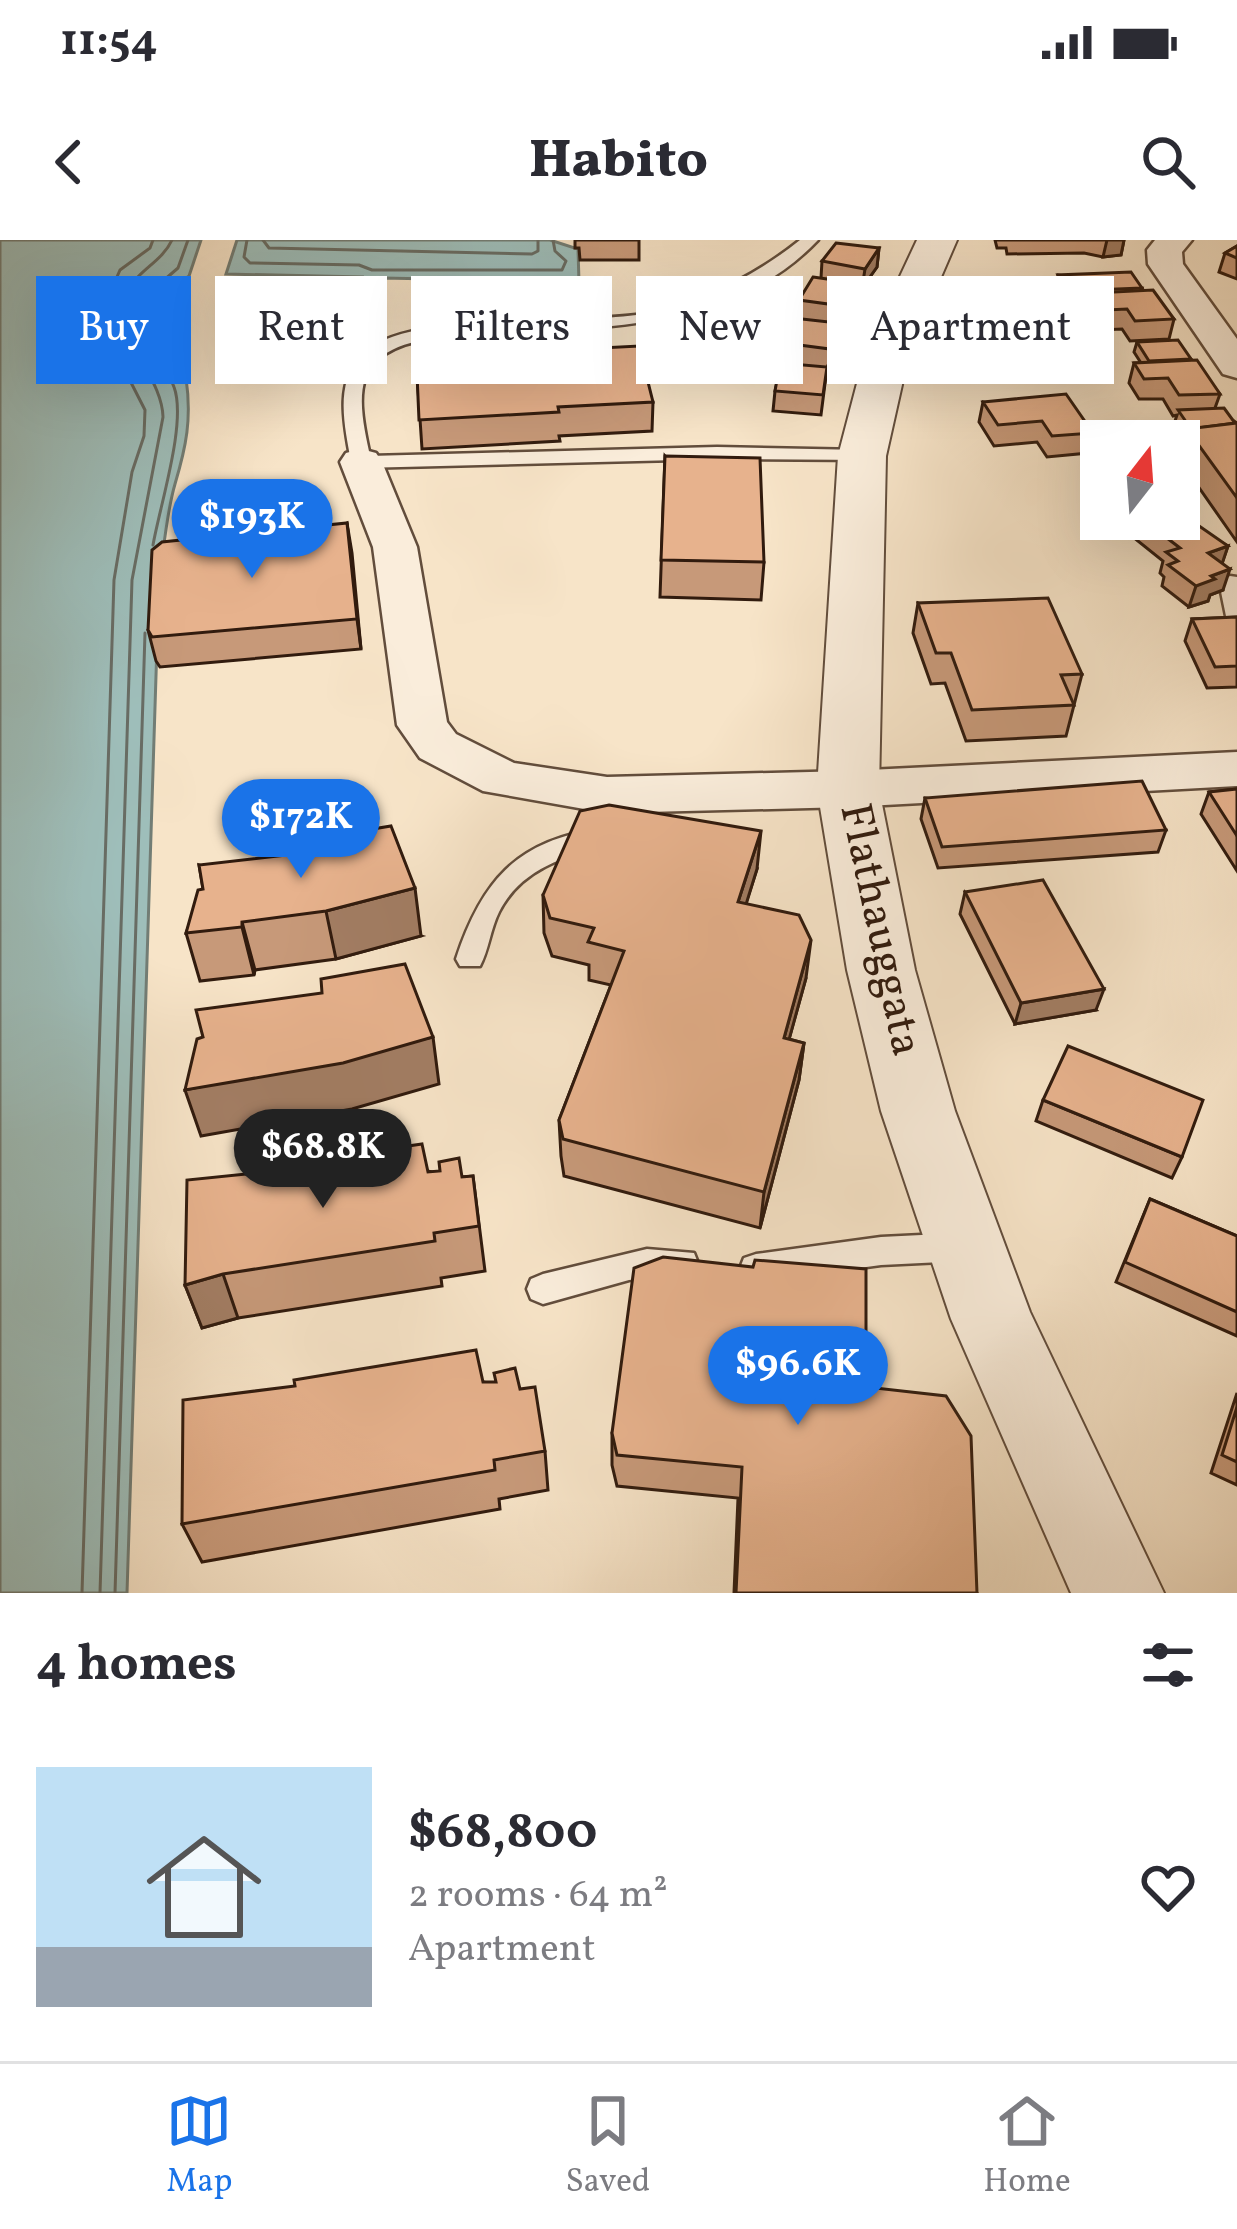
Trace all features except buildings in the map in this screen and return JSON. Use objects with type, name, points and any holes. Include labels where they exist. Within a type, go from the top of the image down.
[{"type":"street","name":"Flathauggata","points":[[937,240],[888,349],[862,456],[848,789],[859,864],[918,1111],[992,1318],[1118,1593]]},
{"type":"street","points":[[1175,240],[1164,250],[1166,264],[1237,367]]},
{"type":"street","points":[[361,462],[395,547],[422,725],[438,746],[502,779],[656,820],[848,789],[1237,769]]},
{"type":"lane","points":[[810,240],[740,290],[687,309],[633,322],[421,335],[372,352],[351,396],[361,462],[717,453],[862,456]]},
{"type":"lane","points":[[1230,582],[1237,616]]},
{"type":"lane","points":[[470,959],[486,910],[528,864],[586,839],[656,820]]},
{"type":"lane","points":[[543,1289],[661,1260],[739,1270],[881,1251],[967,1247]]},
{"type":"water","points":[[0,240],[201,240],[189,276],[36,276],[36,384],[186,384],[188,407],[159,581],[127,1593],[0,1593]]},
{"type":"water","points":[[237,240],[550,240],[578,249],[579,276],[226,274]]}]
